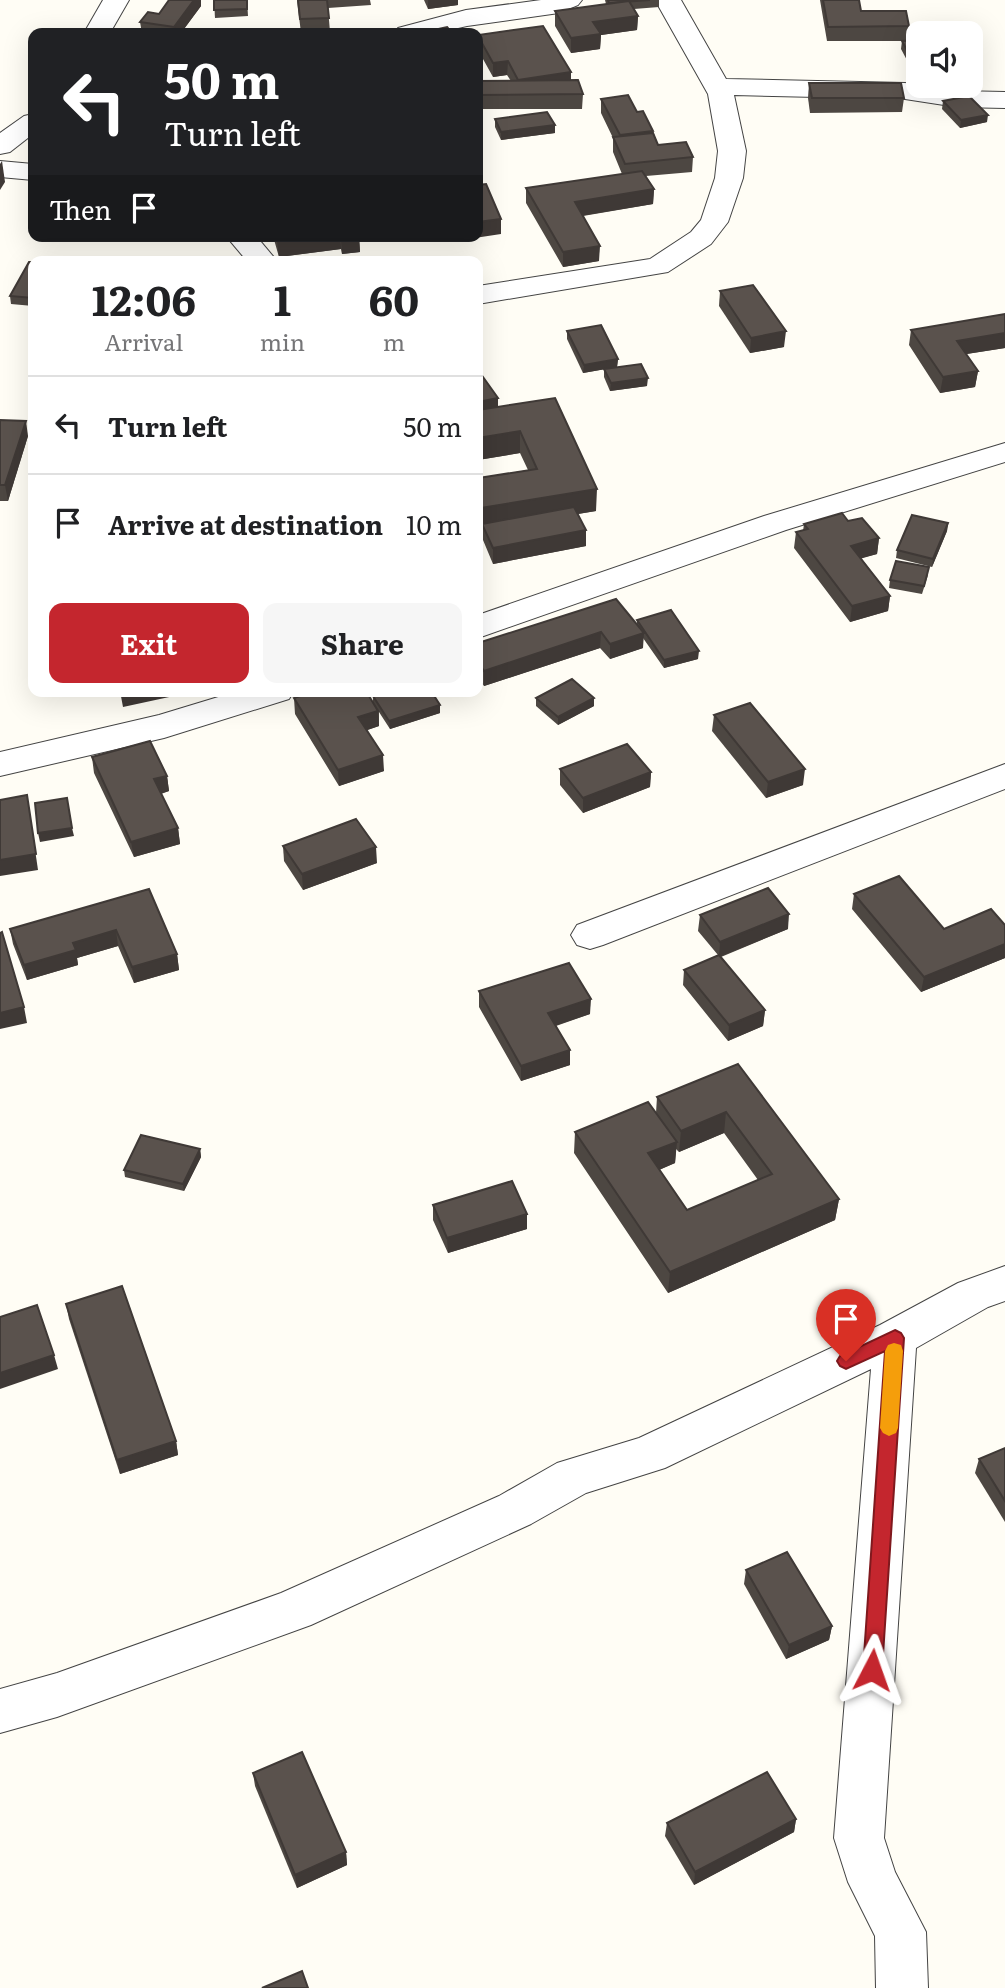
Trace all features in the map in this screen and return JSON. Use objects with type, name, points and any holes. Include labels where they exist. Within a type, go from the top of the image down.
[{"type":"street","points":[[100,28],[116,0]]},
{"type":"street","points":[[427,28],[466,18],[559,5],[569,0]]},
{"type":"street","points":[[483,294],[658,266],[701,238],[714,222],[729,178],[732,151],[717,87],[668,0]]},
{"type":"street","points":[[717,87],[905,91],[957,99],[1005,100]]},
{"type":"street","points":[[0,146],[28,126]]},
{"type":"street","points":[[0,169],[28,172]]},
{"type":"street","points":[[246,242],[258,256]]},
{"type":"street","points":[[483,625],[775,523],[1005,452]]},
{"type":"street","points":[[0,764],[164,726],[258,697]]},
{"type":"street","points":[[590,935],[1005,776]]},
{"type":"street","points":[[0,1712],[57,1695],[294,1610],[515,1510],[573,1477],[649,1454],[895,1338],[973,1295],[1005,1283]]},
{"type":"street","points":[[895,1338],[859,1838],[873,1882],[900,1932],[902,1988]]},
{"type":"building","points":[[169,0],[194,0],[174,27],[140,22],[148,12],[159,14]]},
{"type":"building","points":[[214,0],[247,0],[247,9],[214,10]]},
{"type":"building","points":[[298,0],[327,0],[329,18],[300,19]]},
{"type":"building","points":[[608,0],[650,0],[609,3]]},
{"type":"building","points":[[823,0],[859,0],[861,11],[906,11],[908,21],[906,26],[828,27]]},
{"type":"building","points":[[629,1],[638,16],[593,22],[601,34],[571,38],[555,11]]},
{"type":"building","points":[[543,26],[571,72],[518,80],[508,61],[493,63],[483,45],[483,34]]},
{"type":"building","points":[[578,80],[583,94],[483,95],[483,81]]},
{"type":"building","points":[[809,83],[901,83],[904,98],[812,98]]},
{"type":"building","points":[[628,95],[637,112],[643,111],[653,131],[620,135],[601,99]]},
{"type":"building","points":[[971,98],[988,115],[961,120],[943,101]]},
{"type":"building","points":[[547,112],[555,125],[501,132],[495,119]]},
{"type":"building","points":[[653,133],[658,145],[686,142],[693,157],[625,164],[613,137]]},
{"type":"building","points":[[642,171],[654,189],[575,202],[600,246],[563,252],[526,188]]},
{"type":"building","points":[[483,184],[486,184],[501,219],[483,221]]},
{"type":"building","points":[[28,264],[28,298],[10,296]]},
{"type":"building","points":[[753,285],[786,331],[751,338],[720,291]]},
{"type":"building","points":[[1005,314],[1005,333],[957,341],[978,371],[943,377],[911,330]]},
{"type":"building","points":[[601,325],[618,359],[584,365],[567,331]]},
{"type":"building","points":[[641,364],[648,378],[611,383],[604,369]]},
{"type":"building","points":[[483,377],[498,398],[483,401]]},
{"type":"building","points":[[555,398],[597,489],[483,508],[483,477],[537,469],[520,431],[483,437],[483,409]]},
{"type":"building","points":[[0,420],[26,421],[5,485],[0,485]]},
{"type":"building","points":[[574,507],[586,530],[493,548],[483,524]]},
{"type":"building","points":[[842,513],[848,521],[862,518],[879,538],[851,546],[890,596],[852,606],[796,532],[808,529],[804,524]]},
{"type":"building","points":[[912,515],[948,523],[933,559],[897,550]]},
{"type":"building","points":[[896,561],[929,567],[924,586],[890,580]]},
{"type":"building","points":[[616,599],[644,633],[610,644],[601,632],[484,671],[483,641]]},
{"type":"building","points":[[671,610],[699,651],[664,660],[637,620]]},
{"type":"building","points":[[572,679],[594,698],[558,717],[536,698]]},
{"type":"building","points":[[370,697],[378,711],[358,717],[383,755],[338,770],[294,698]]},
{"type":"building","points":[[374,697],[435,697],[440,705],[389,721]]},
{"type":"building","points":[[750,703],[805,769],[768,782],[714,715]]},
{"type":"building","points":[[150,741],[167,776],[154,779],[178,828],[131,842],[92,757]]},
{"type":"building","points":[[627,744],[651,772],[583,798],[560,769]]},
{"type":"building","points":[[27,795],[36,854],[0,860],[0,800]]},
{"type":"building","points":[[67,798],[72,828],[38,833],[35,803]]},
{"type":"building","points":[[356,819],[376,847],[302,874],[283,846]]},
{"type":"building","points":[[899,876],[944,929],[991,909],[1005,925],[1005,944],[924,977],[854,894]]},
{"type":"building","points":[[768,888],[789,914],[720,942],[700,915]]},
{"type":"building","points":[[149,889],[177,954],[132,967],[116,930],[73,943],[76,950],[24,965],[10,929]]},
{"type":"building","points":[[2,932],[24,1007],[0,1013],[0,933]]},
{"type":"building","points":[[719,955],[765,1010],[729,1025],[684,970]]},
{"type":"building","points":[[569,963],[591,999],[548,1013],[570,1050],[521,1066],[479,991]]},
{"type":"building","points":[[738,1064],[839,1199],[670,1272],[575,1132],[648,1102],[677,1142],[648,1153],[687,1210],[772,1174],[726,1112],[681,1131],[657,1097]]},
{"type":"building","points":[[141,1135],[200,1149],[183,1184],[124,1170]]},
{"type":"building","points":[[512,1181],[527,1214],[447,1238],[433,1205]]},
{"type":"building","points":[[122,1286],[176,1441],[117,1460],[66,1304]]},
{"type":"building","points":[[37,1305],[54,1355],[0,1373],[0,1317]]},
{"type":"building","points":[[1005,1448],[1005,1501],[979,1459]]},
{"type":"building","points":[[787,1552],[832,1626],[789,1645],[746,1570]]},
{"type":"building","points":[[302,1752],[346,1852],[295,1875],[253,1773]]},
{"type":"building","points":[[767,1772],[796,1819],[695,1872],[667,1823]]},
{"type":"building","points":[[302,1971],[308,1988],[262,1988]]},
{"type":"slow traffic","points":[[889,1428],[894,1351]]},
{"type":"route","points":[[846,1361],[895,1338],[872,1670]]}]
